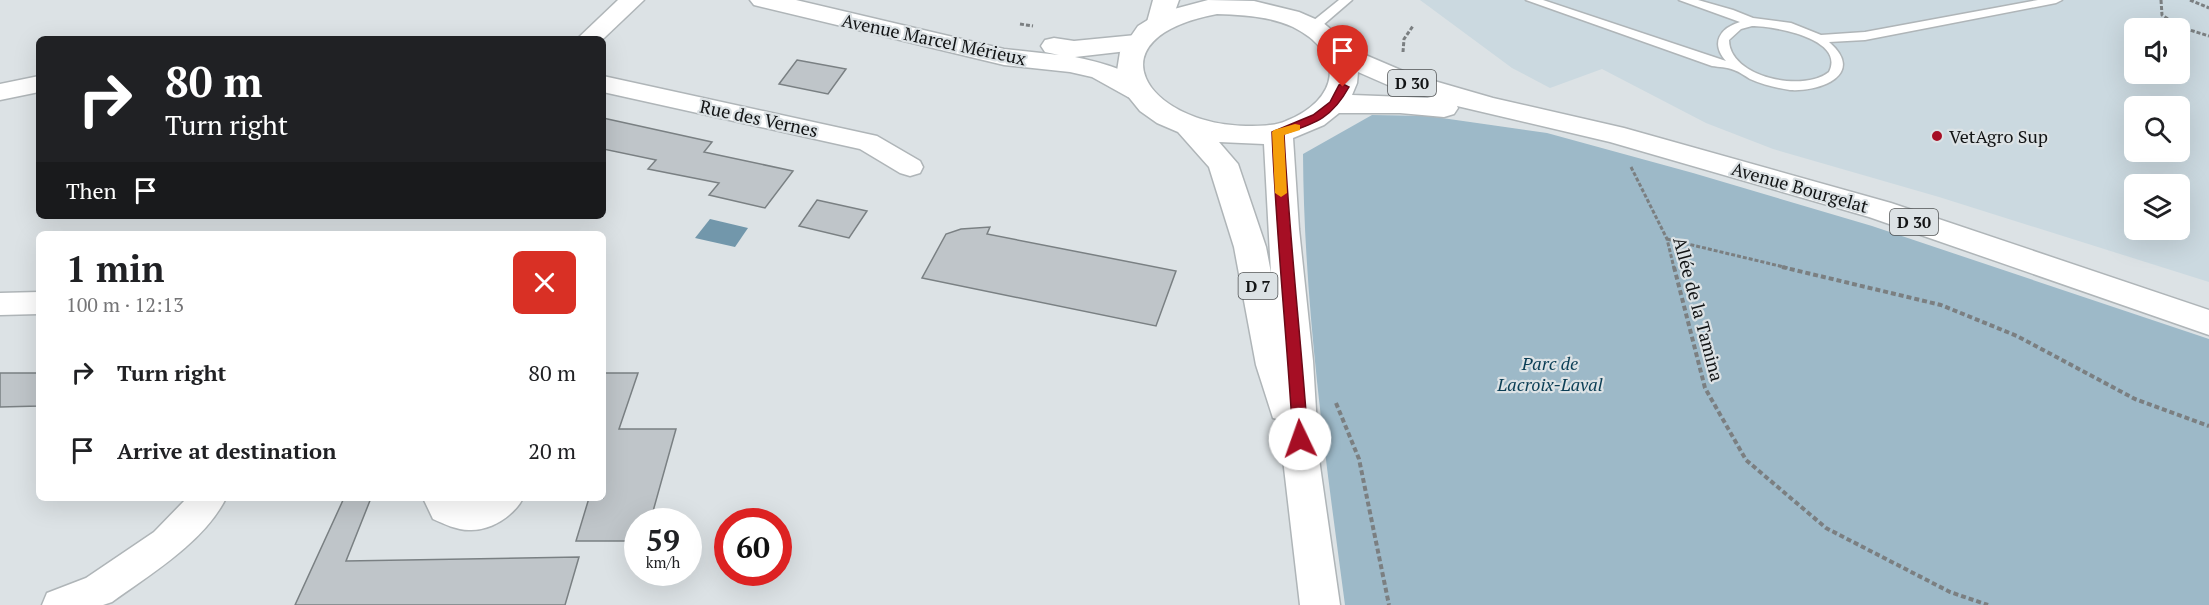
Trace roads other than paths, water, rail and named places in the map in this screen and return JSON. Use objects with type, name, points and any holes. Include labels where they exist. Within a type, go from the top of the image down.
[{"type":"main road","name":"Avenue Marcel Mérieux","points":[[763,0],[1004,57],[1070,64],[1101,71],[1137,91]]},
{"type":"main road","name":"Avenue Marcel Mérieux","points":[[829,0],[915,22],[1008,40],[1074,49],[1136,43]]},
{"type":"main road","points":[[1244,4],[1283,14],[1312,27],[1328,40],[1339,54],[1345,70],[1343,87],[1334,104],[1317,118],[1278,132],[1228,134],[1188,126],[1158,111],[1137,91],[1130,75],[1130,58],[1136,43],[1163,11],[1196,10],[1244,4]]},
{"type":"main road","name":"Avenue Bourgelat","points":[[1339,54],[1400,80],[1488,106],[1614,134],[1880,210],[2209,322]]},
{"type":"main road","name":"Avenue Bourgelat","points":[[1334,104],[1400,104],[1445,108],[1488,106]]},
{"type":"main road","name":"D 7","points":[[1188,126],[1223,164],[1250,247],[1273,365],[1301,459]]},
{"type":"main road","name":"D 7","points":[[1278,132],[1282,229],[1296,361],[1301,459],[1320,605]]},
{"type":"street","points":[[592,36],[632,0]]},
{"type":"street","points":[[0,92],[36,85]]},
{"type":"street","name":"Rue des Vernes","points":[[606,85],[868,142],[910,167]]},
{"type":"street","points":[[0,304],[36,303]]},
{"type":"street","points":[[60,605],[99,590],[167,543],[206,501]]},
{"type":"street","points":[[441,501],[445,509],[461,516],[485,515],[502,501]]},
{"type":"lane","points":[[1312,27],[1346,0]]},
{"type":"lane","points":[[1532,0],[1716,63],[1738,67]]},
{"type":"lane","points":[[1685,0],[1730,12],[1751,22]]},
{"type":"lane","points":[[1820,39],[1865,36],[2056,0]]},
{"type":"lane","points":[[1751,22],[1787,25],[1820,39],[1832,50],[1838,62],[1837,72],[1829,80],[1815,85],[1796,86],[1775,83],[1738,67],[1728,57],[1722,38],[1727,30],[1751,22]]},
{"type":"place","name":"VetAgro Sup","points":[[1937,136]]},
{"type":"park label","name":"Parc de Lacroix-Laval","points":[[1550,373]]}]
